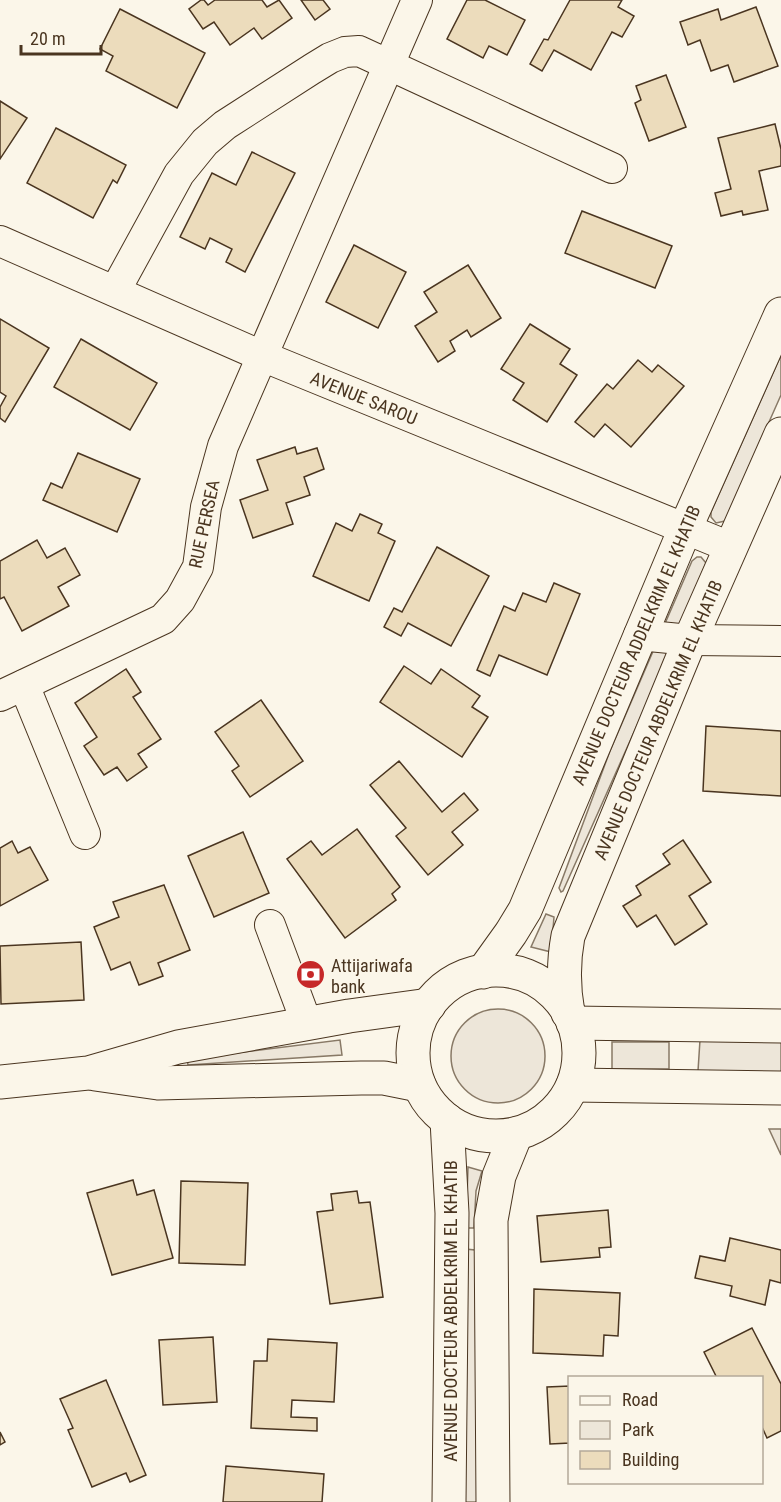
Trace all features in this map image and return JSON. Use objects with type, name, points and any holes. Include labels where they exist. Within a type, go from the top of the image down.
[{"type":"main road","name":"AVENUE DOCTEUR ADDELKRIM EL KHATIB","points":[[483,972],[525,910],[639,634],[781,314]]},
{"type":"main road","name":"AVENUE DOCTEUR ABDELKRIM EL KHATIB","points":[[571,1018],[563,987],[568,936],[690,640],[781,434]]},
{"type":"main road","points":[[500,970],[532,979],[546,987],[571,1018],[579,1054],[573,1085],[564,1102],[551,1116],[534,1127],[516,1134],[492,1136],[468,1131],[447,1120],[430,1104],[419,1085],[413,1065],[413,1044],[418,1024],[429,1005],[443,989],[462,978],[483,972],[500,970]]},
{"type":"main road","points":[[0,1082],[88,1073],[155,1052],[349,1016],[429,1005]]},
{"type":"main road","points":[[571,1018],[781,1026]]},
{"type":"main road","points":[[88,1073],[158,1083],[384,1078],[419,1085]]},
{"type":"main road","points":[[573,1085],[781,1088]]},
{"type":"main road","name":"AVENUE DOCTEUR ABDELKRIM EL KHATIB","points":[[447,1120],[452,1213],[449,1502]]},
{"type":"main road","points":[[494,1502],[491,1220],[499,1176],[516,1134]]},
{"type":"street","name":"RUE PERSEA","points":[[12,690],[163,619],[180,600],[198,567],[206,507],[223,446],[417,0]]},
{"type":"street","points":[[115,291],[179,174],[192,156],[219,131],[267,96],[330,58],[345,52],[359,51],[612,168]]},
{"type":"street","name":"AVENUE SAROU","points":[[0,241],[262,356],[730,547]]},
{"type":"street","points":[[639,634],[690,640],[781,641]]},
{"type":"street","points":[[12,690],[85,834]]},
{"type":"street","points":[[270,925],[307,1024]]},
{"type":"green space","points":[[781,355],[781,395],[725,521],[716,523],[711,517],[711,512]]},
{"type":"green space","points":[[701,557],[706,563],[664,665],[561,892],[559,888],[610,751],[692,561]]},
{"type":"green space","points":[[546,914],[554,917],[551,952],[531,947]]},
{"type":"green space","points":[[498,1009],[516,1013],[531,1023],[541,1038],[545,1056],[541,1074],[531,1089],[516,1099],[498,1103],[480,1099],[465,1089],[455,1074],[451,1056],[455,1038],[465,1023],[480,1013]]},
{"type":"green space","points":[[340,1040],[342,1055],[188,1065],[187,1059]]},
{"type":"green space","points":[[700,1040],[781,1041],[781,1072],[698,1071]]},
{"type":"green space","points":[[612,1042],[669,1042],[669,1069],[612,1069]]},
{"type":"green space","points":[[769,1129],[781,1129],[781,1155]]},
{"type":"green space","points":[[468,1167],[482,1171],[476,1191],[474,1228],[466,1228]]},
{"type":"green space","points":[[465,1249],[475,1250],[481,1502],[463,1502]]},
{"type":"building","points":[[201,0],[208,5],[215,0],[262,0],[267,7],[279,0],[292,18],[262,39],[254,28],[230,45],[214,22],[203,29],[189,9]]},
{"type":"building","points":[[301,0],[323,0],[330,9],[315,20]]},
{"type":"building","points":[[467,0],[485,0],[525,20],[507,55],[489,46],[483,58],[447,39]]},
{"type":"building","points":[[570,0],[622,0],[618,7],[634,16],[622,37],[612,32],[591,70],[554,50],[542,71],[530,64],[544,39],[548,40]]},
{"type":"building","points":[[756,7],[778,66],[734,82],[728,65],[711,71],[700,40],[688,45],[680,22],[718,9],[721,20]]},
{"type":"building","points":[[120,9],[205,53],[177,108],[106,71],[113,56],[100,49]]},
{"type":"building","points":[[666,75],[686,127],[649,141],[635,103],[641,100],[636,86]]},
{"type":"building","points":[[0,101],[27,118],[0,159]]},
{"type":"building","points":[[775,124],[781,149],[781,166],[759,171],[768,210],[743,215],[742,211],[721,216],[715,193],[731,189],[718,138]]},
{"type":"building","points":[[56,128],[126,165],[117,183],[113,180],[93,218],[27,183]]},
{"type":"building","points":[[252,152],[295,173],[245,272],[226,262],[232,249],[210,238],[205,249],[180,237],[212,173],[236,185]]},
{"type":"building","points":[[582,211],[672,246],[655,288],[565,253]]},
{"type":"building","points":[[354,245],[406,272],[378,328],[326,302]]},
{"type":"building","points":[[468,265],[501,318],[471,337],[467,330],[450,341],[455,351],[438,362],[415,326],[437,312],[424,292]]},
{"type":"building","points":[[0,319],[49,348],[5,422],[0,418],[0,407],[6,396],[0,392]]},
{"type":"building","points":[[530,324],[570,349],[560,364],[577,375],[547,422],[513,400],[524,383],[501,369]]},
{"type":"building","points":[[81,339],[157,383],[130,430],[54,387]]},
{"type":"building","points":[[638,360],[652,372],[658,365],[684,386],[631,447],[605,424],[594,437],[575,422],[607,384],[613,389]]},
{"type":"building","points":[[295,447],[297,454],[317,448],[324,469],[304,477],[310,495],[286,503],[293,524],[253,538],[240,500],[268,490],[257,460]]},
{"type":"building","points":[[78,453],[140,479],[117,532],[43,500],[51,483],[62,488]]},
{"type":"building","points":[[360,514],[382,524],[378,533],[395,541],[369,601],[313,576],[336,523],[352,531]]},
{"type":"building","points":[[37,540],[47,558],[65,548],[80,575],[58,587],[69,606],[22,631],[4,597],[0,599],[0,561]]},
{"type":"building","points":[[437,547],[489,576],[451,646],[408,623],[401,636],[384,627],[394,608],[402,612]]},
{"type":"building","points":[[554,583],[580,594],[547,675],[499,655],[490,676],[477,670],[504,606],[515,611],[523,593],[546,602]]},
{"type":"building","points":[[404,666],[431,684],[441,669],[480,696],[472,707],[488,717],[462,757],[380,702]]},
{"type":"building","points":[[126,669],[141,692],[133,697],[161,739],[138,754],[147,767],[127,781],[117,767],[104,775],[84,746],[97,737],[75,703]]},
{"type":"building","points":[[261,700],[303,761],[250,797],[232,771],[239,766],[215,732]]},
{"type":"building","points":[[706,726],[781,731],[781,796],[703,791]]},
{"type":"building","points":[[399,761],[442,812],[464,793],[478,810],[452,832],[463,845],[428,875],[396,836],[406,828],[370,785]]},
{"type":"building","points":[[357,829],[400,887],[392,894],[396,900],[345,938],[287,859],[311,841],[322,855]]},
{"type":"building","points":[[243,832],[269,893],[214,917],[188,856]]},
{"type":"building","points":[[683,840],[711,882],[689,896],[707,924],[675,945],[656,915],[637,927],[623,906],[641,895],[636,886],[670,864],[663,854]]},
{"type":"building","points":[[12,841],[18,853],[30,847],[48,880],[0,906],[0,848]]},
{"type":"building","points":[[164,885],[190,950],[158,963],[163,976],[139,985],[130,962],[111,970],[94,927],[119,917],[113,902]]},
{"type":"building","points":[[81,942],[84,1000],[1,1004],[0,946]]},
{"type":"building","points":[[133,1180],[137,1195],[154,1190],[173,1258],[112,1275],[87,1193]]},
{"type":"building","points":[[181,1181],[248,1183],[245,1265],[179,1263]]},
{"type":"building","points":[[357,1191],[359,1203],[370,1202],[383,1297],[330,1304],[317,1212],[333,1210],[331,1194]]},
{"type":"building","points":[[608,1210],[611,1247],[599,1248],[600,1257],[541,1262],[537,1216]]},
{"type":"building","points":[[730,1238],[781,1250],[781,1283],[770,1280],[765,1305],[730,1296],[732,1286],[695,1278],[700,1256],[725,1261]]},
{"type":"building","points":[[534,1289],[620,1293],[618,1336],[604,1335],[603,1356],[533,1353]]},
{"type":"building","points":[[752,1328],[781,1384],[781,1431],[767,1438],[763,1429],[763,1376],[716,1376],[704,1352]]},
{"type":"building","points":[[213,1337],[217,1402],[163,1405],[159,1340]]},
{"type":"building","points":[[268,1339],[337,1343],[334,1402],[292,1400],[291,1417],[317,1418],[317,1431],[251,1428],[254,1361],[267,1361]]},
{"type":"building","points":[[106,1380],[146,1475],[130,1482],[126,1473],[92,1487],[68,1430],[73,1428],[60,1399]]},
{"type":"building","points":[[568,1386],[568,1443],[550,1444],[547,1387]]},
{"type":"building","points":[[0,1432],[5,1442],[0,1445]]},
{"type":"building","points":[[226,1466],[324,1474],[322,1502],[223,1502]]},
{"type":"place","name":"Attijariwafa bank","points":[[310,975]]}]
